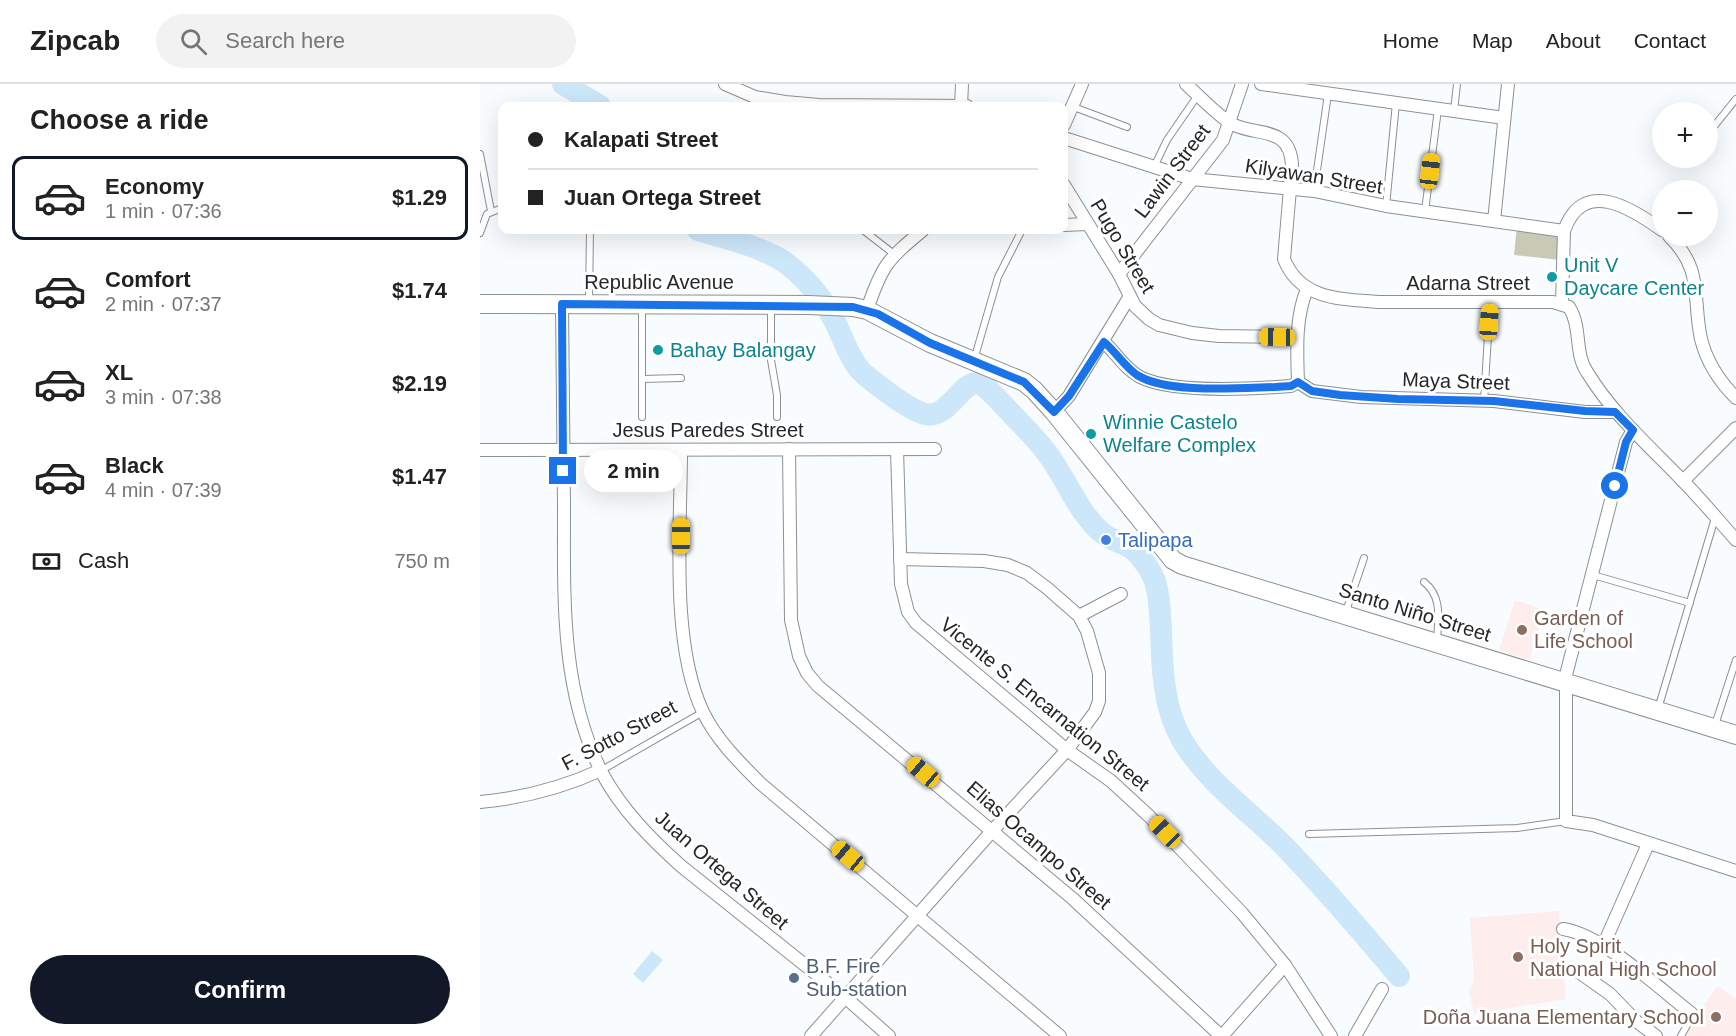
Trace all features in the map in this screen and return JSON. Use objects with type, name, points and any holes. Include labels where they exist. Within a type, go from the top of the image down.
[{"type":"main road","name":"Republic Avenue","points":[[480,304],[809,305],[867,310]]},
{"type":"main road","points":[[867,310],[930,343],[1024,382],[1054,412]]},
{"type":"main road","name":"Santo Niño Street","points":[[1054,412],[1173,560],[1182,565],[1736,735]]},
{"type":"street","points":[[725,84],[752,102]]},
{"type":"street","points":[[961,102],[962,84]]},
{"type":"street","points":[[1068,114],[1082,84]]},
{"type":"street","name":"Lawin Street","points":[[1119,274],[1218,148],[1230,123],[1242,84]]},
{"type":"street","points":[[1261,84],[1504,118]]},
{"type":"street","points":[[1494,221],[1508,84]]},
{"type":"street","points":[[1104,342],[1129,369],[1138,376],[1155,383],[1180,387],[1240,388],[1291,386],[1298,382],[1297,337],[1301,304],[1307,289],[1289,271],[1284,259],[1292,155],[1288,147],[1276,136],[1230,123],[1191,87]]},
{"type":"street","name":"Kilyawan Street","points":[[1068,139],[1192,179],[1314,191],[1386,206],[1564,231]]},
{"type":"street","name":"Pugo Street","points":[[1068,192],[1130,296],[1141,313],[1149,319],[1172,329],[1219,336],[1297,337]]},
{"type":"street","points":[[1652,223],[1629,208],[1608,201],[1589,202],[1575,210],[1564,231],[1562,304],[1569,307],[1574,314],[1584,368],[1615,412],[1683,480],[1736,540]]},
{"type":"street","points":[[1068,225],[1087,224]]},
{"type":"street","points":[[867,310],[881,271],[894,254],[918,234]]},
{"type":"street","points":[[1679,246],[1691,266],[1697,288],[1701,338],[1711,367],[1721,384],[1736,398]]},
{"type":"street","name":"Adarna Street","points":[[1307,289],[1326,295],[1379,302],[1562,304]]},
{"type":"street","points":[[1054,412],[1069,396],[1130,296]]},
{"type":"street","name":"Juan Ortega Street","points":[[562,304],[564,600],[568,656],[575,698],[586,735],[601,770],[621,801],[658,845],[845,997],[889,1036]]},
{"type":"street","name":"Maya Street","points":[[1298,382],[1305,388],[1319,393],[1398,399],[1484,401],[1615,412]]},
{"type":"street","points":[[1683,480],[1736,428]]},
{"type":"street","points":[[1633,430],[1626,442],[1565,682],[1566,821],[1593,825],[1736,870]]},
{"type":"street","name":"Elias Ocampo Street","points":[[789,449],[791,620],[799,656],[807,673],[818,686],[1072,898],[1221,1036]]},
{"type":"street","name":"Vicente S. Encarnation Street","points":[[897,449],[903,598],[908,612],[916,623],[1066,750],[1111,781],[1149,816],[1242,913],[1285,965],[1331,1036]]},
{"type":"street","name":"Jesus Paredes Street","points":[[480,450],[935,449]]},
{"type":"street","points":[[681,450],[680,579],[685,646],[689,670],[703,712],[715,732],[736,760],[760,783],[1060,1036]]},
{"type":"street","points":[[811,1036],[1066,750],[1095,712],[1100,701],[1099,673],[1092,645],[1079,616],[1026,573],[1008,565],[984,561],[900,559]]},
{"type":"street","points":[[1079,616],[1121,594]]},
{"type":"street","name":"F. Sotto Street","points":[[480,802],[543,792],[573,783],[601,770]]},
{"type":"street","points":[[1603,946],[1648,844]]},
{"type":"street","points":[[1563,929],[1582,934],[1603,946],[1692,1016]]},
{"type":"street","points":[[1221,1036],[1285,965]]},
{"type":"street","points":[[1572,967],[1610,994],[1636,1021],[1656,1036]]},
{"type":"street","points":[[1355,1036],[1382,989]]},
{"type":"lane","points":[[1454,111],[1457,84]]},
{"type":"lane","points":[[1154,167],[1191,87]]},
{"type":"lane","points":[[1314,191],[1328,94]]},
{"type":"lane","points":[[1718,121],[1736,99]]},
{"type":"lane","points":[[1386,206],[1396,103]]},
{"type":"lane","points":[[1071,106],[1127,127]]},
{"type":"lane","points":[[1425,212],[1438,109]]},
{"type":"lane","points":[[480,154],[491,211]]},
{"type":"lane","points":[[480,233],[485,217],[491,211],[498,209]]},
{"type":"lane","points":[[589,305],[590,234]]},
{"type":"lane","points":[[868,234],[894,254]]},
{"type":"lane","points":[[974,360],[998,277],[1020,234]]},
{"type":"lane","points":[[1484,401],[1490,303]]},
{"type":"lane","points":[[642,305],[642,417]]},
{"type":"lane","points":[[771,305],[771,360],[777,395],[777,417]]},
{"type":"lane","points":[[642,379],[681,378]]},
{"type":"lane","points":[[1658,711],[1715,517]]},
{"type":"lane","points":[[1345,614],[1364,558]]},
{"type":"lane","points":[[1593,575],[1690,603]]},
{"type":"lane","points":[[1424,582],[1433,589],[1437,599],[1437,642]]},
{"type":"lane","points":[[1714,728],[1736,660]]},
{"type":"lane","name":"F. Sotto Street","points":[[601,770],[703,712]]},
{"type":"lane","points":[[1310,834],[1516,828],[1566,821]]},
{"type":"lane","points":[[1681,1036],[1692,1016]]},
{"type":"shaded area","name":"Garden of Life School","points":[[1515,600],[1545,610],[1529,660],[1499,650]]},
{"type":"shaded area","name":"Holy Spirit National High School","points":[[1559,911],[1566,999],[1474,1014],[1469,992],[1474,980],[1470,918]]},
{"type":"shaded area","name":"Doña Juana Elementary School","points":[[1717,986],[1736,998],[1736,1036],[1684,1036]]},
{"type":"green space","points":[[1517,226],[1564,230],[1560,260],[1514,255]]},
{"type":"water","points":[[652,951],[663,960],[643,983],[633,974]]},
{"type":"waterway","points":[[563,84],[593,102]]},
{"type":"waterway","points":[[712,234],[764,251],[783,261],[805,280],[824,303],[859,369],[902,402],[918,412],[934,414],[943,410],[970,385],[977,384],[985,387],[1043,447],[1093,524],[1104,535],[1135,551],[1152,575],[1159,601],[1167,701],[1176,728],[1192,755],[1216,783],[1298,861],[1399,976]]},
{"type":"place","name":"Unit V Daycare Center","points":[[1552,277]]},
{"type":"place","name":"Bahay Balangay","points":[[658,350]]},
{"type":"place","name":"Winnie Castelo Welfare Complex","points":[[1091,434]]},
{"type":"place","name":"Talipapa","points":[[1106,540]]},
{"type":"place","name":"Garden of Life School","points":[[1522,630]]},
{"type":"place","name":"Holy Spirit National High School","points":[[1518,957]]},
{"type":"place","name":"B.F. Fire Sub-station","points":[[794,978]]},
{"type":"place","name":"Doña Juana Elementary School","points":[[1716,1017]]},
{"type":"route","points":[[563,471],[562,304],[809,305],[853,307],[878,314],[930,343],[1024,382],[1054,412],[1062,406],[1104,342],[1138,376],[1155,383],[1180,387],[1275,387],[1291,386],[1298,382],[1312,391],[1340,395],[1494,401],[1615,412],[1633,430],[1626,442],[1615,486]]}]
